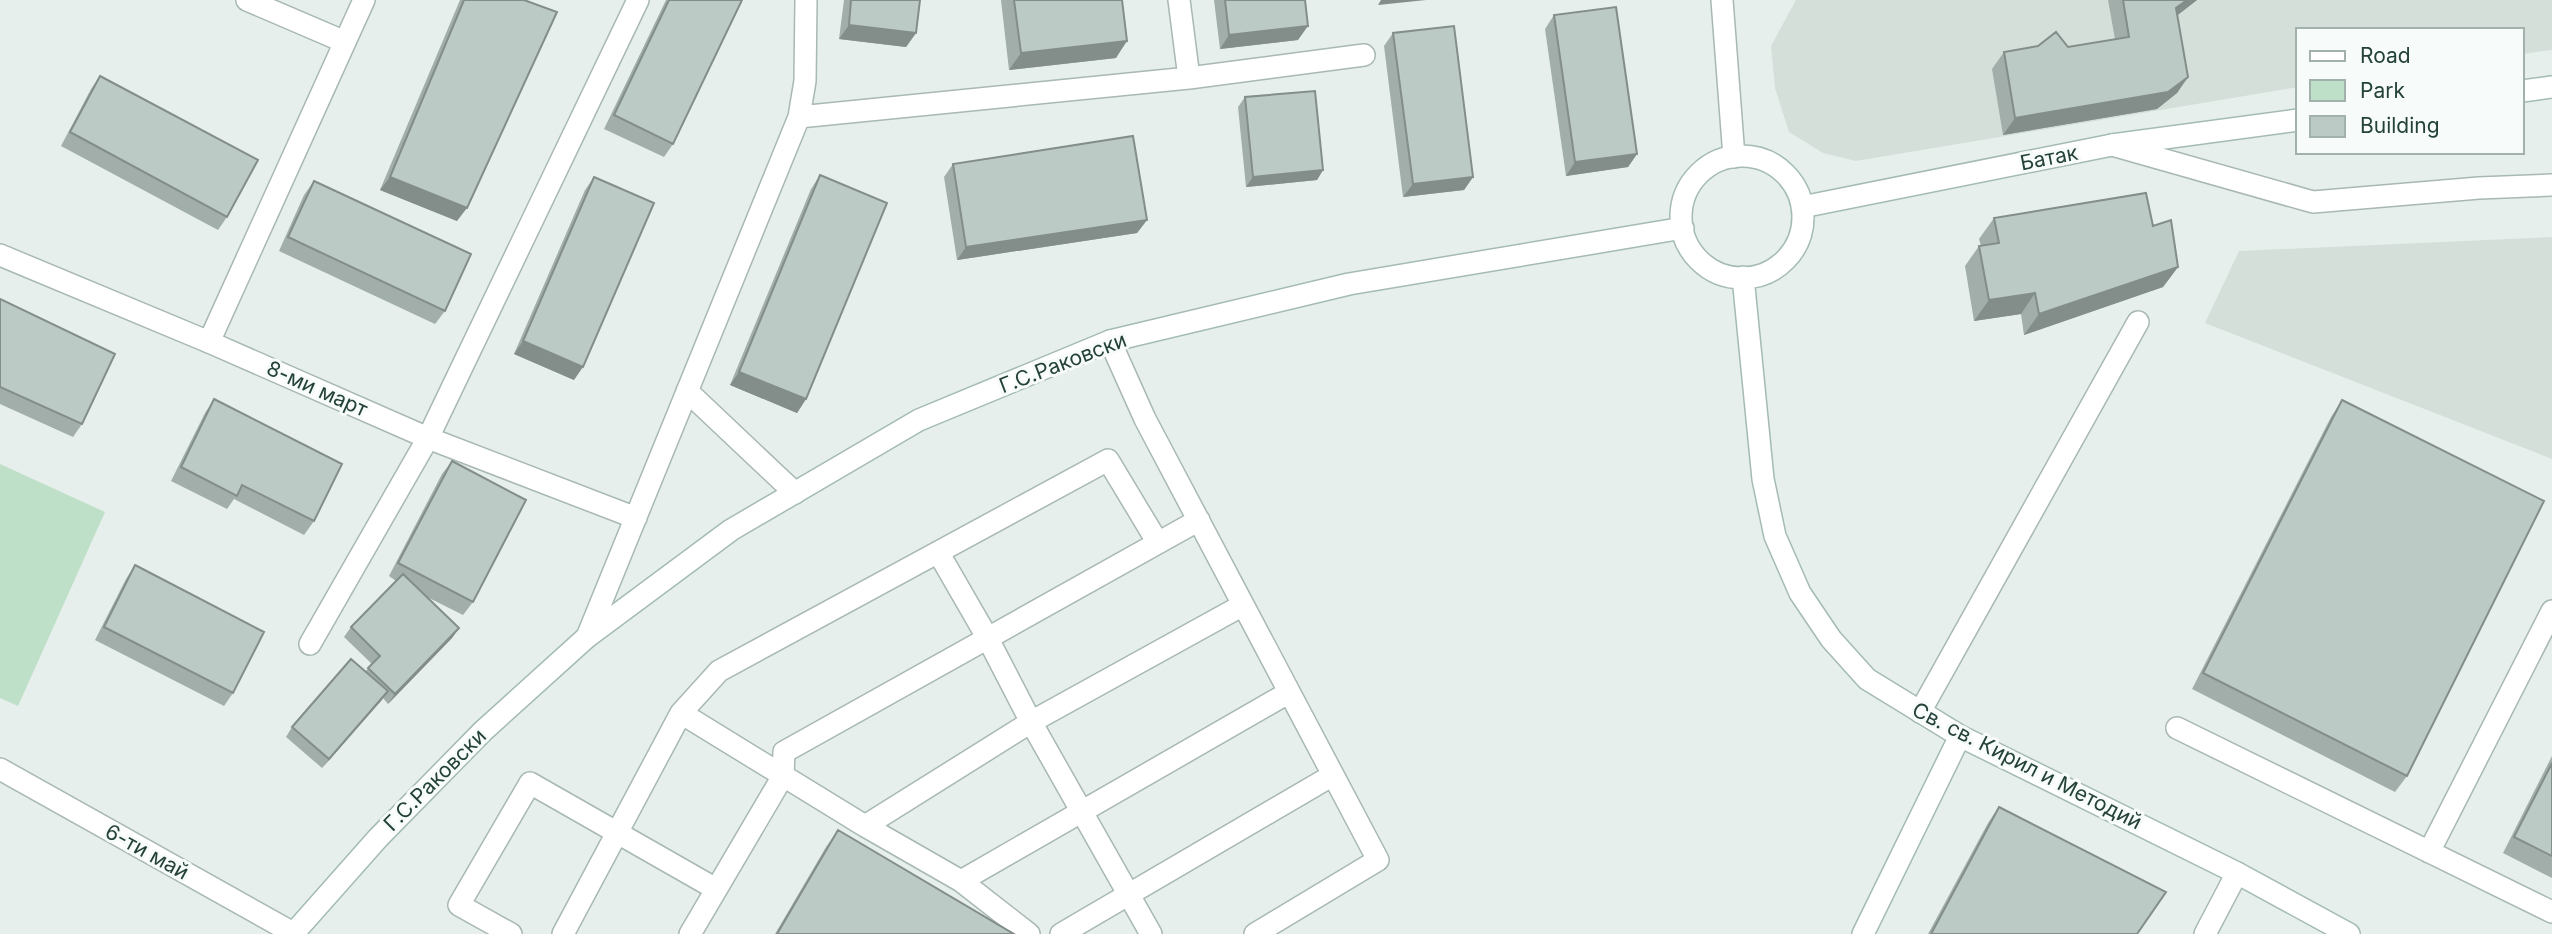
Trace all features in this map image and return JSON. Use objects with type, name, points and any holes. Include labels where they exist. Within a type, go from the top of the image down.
[{"type":"street","points":[[247,0],[345,42]]},
{"type":"street","points":[[209,342],[364,0]]},
{"type":"street","points":[[310,644],[428,438],[638,0]]},
{"type":"street","name":"Г.С.Раковски","points":[[587,637],[799,117],[805,81],[806,0]]},
{"type":"street","points":[[1179,0],[1189,78]]},
{"type":"street","points":[[1723,0],[1734,157]]},
{"type":"street","points":[[799,117],[1189,78],[1364,55]]},
{"type":"street","points":[[2524,91],[2552,87]]},
{"type":"street","name":"Батак","points":[[1802,206],[2112,145],[2296,120]]},
{"type":"street","points":[[2112,145],[2313,202],[2479,188],[2552,185]]},
{"type":"street","points":[[1734,157],[1758,158],[1776,166],[1791,179],[1802,206],[1804,216],[1800,236],[1791,254],[1776,268],[1757,276],[1744,277],[1716,272],[1700,260],[1688,243],[1683,228],[1683,205],[1689,186],[1702,170],[1719,160],[1734,157]]},
{"type":"street","name":"Г.С.Раковски","points":[[293,934],[378,838],[474,740],[587,637],[731,530],[919,420],[1110,341],[1349,284],[1683,228]]},
{"type":"street","name":"8-ми март","points":[[0,255],[209,342],[428,438],[636,518]]},
{"type":"street","name":"Св. св. Кирил и Методий","points":[[1744,277],[1763,479],[1775,536],[1800,593],[1830,639],[1867,680],[1960,736],[2236,873],[2349,934]]},
{"type":"street","points":[[1920,712],[2138,323]]},
{"type":"street","points":[[1110,341],[1145,419],[1378,860],[1255,934]]},
{"type":"street","points":[[687,391],[794,493]]},
{"type":"street","points":[[563,934],[681,713],[719,671],[1108,460],[1158,543]]},
{"type":"street","points":[[690,934],[783,776],[785,752],[1199,520]]},
{"type":"street","points":[[938,552],[1151,934]]},
{"type":"street","points":[[865,826],[1031,722],[1243,605]]},
{"type":"street","points":[[2429,852],[2552,611]]},
{"type":"street","points":[[961,881],[1288,693]]},
{"type":"street","points":[[681,713],[865,826],[961,881],[1029,934]]},
{"type":"street","points":[[2177,728],[2552,912]]},
{"type":"street","points":[[1863,934],[1960,736]]},
{"type":"street","name":"6-ти май","points":[[0,769],[293,934]]},
{"type":"street","points":[[1061,934],[1333,775]]},
{"type":"street","points":[[511,934],[459,905],[530,783],[716,889]]},
{"type":"street","points":[[2205,934],[2236,873]]},
{"type":"shaded area","points":[[1796,0],[2552,0],[2552,50],[2524,54],[2524,28],[2296,28],[2296,87],[1856,161],[1823,153],[1789,132],[1775,88],[1771,46]]},
{"type":"shaded area","points":[[2552,237],[2552,459],[2205,323],[2239,251]]},
{"type":"green space","points":[[0,464],[105,512],[18,706],[0,698]]},
{"type":"building","points":[[464,0],[524,0],[557,12],[467,208],[390,177]]},
{"type":"building","points":[[669,0],[742,0],[673,144],[614,115]]},
{"type":"building","points":[[851,0],[920,0],[916,33],[849,25]]},
{"type":"building","points":[[1014,0],[1122,0],[1127,41],[1021,53]]},
{"type":"building","points":[[1225,0],[1305,0],[1308,26],[1229,35]]},
{"type":"building","points":[[2123,0],[2187,0],[2176,8],[2188,77],[2168,92],[2015,118],[2004,52],[2038,46],[2056,32],[2068,47],[2129,37]]},
{"type":"building","points":[[1616,7],[1637,154],[1575,162],[1554,15]]},
{"type":"building","points":[[1454,26],[1473,177],[1413,184],[1393,33]]},
{"type":"building","points":[[100,76],[258,160],[227,217],[70,132]]},
{"type":"building","points":[[1315,91],[1323,170],[1253,177],[1245,97]]},
{"type":"building","points":[[1133,136],[1147,220],[966,247],[953,164]]},
{"type":"building","points":[[820,175],[887,203],[806,399],[739,372]]},
{"type":"building","points":[[594,177],[654,203],[583,367],[523,341]]},
{"type":"building","points":[[314,181],[471,254],[445,311],[288,237]]},
{"type":"building","points":[[2146,193],[2153,226],[2171,220],[2178,267],[2039,314],[2035,293],[1989,300],[1979,246],[1999,243],[1994,218]]},
{"type":"building","points":[[0,299],[115,354],[82,424],[0,387]]},
{"type":"building","points":[[214,399],[342,464],[314,521],[242,485],[237,496],[181,467]]},
{"type":"building","points":[[2342,400],[2544,501],[2407,776],[2203,673]]},
{"type":"building","points":[[452,461],[526,500],[473,602],[398,563]]},
{"type":"building","points":[[135,565],[264,632],[233,693],[104,627]]},
{"type":"building","points":[[403,574],[459,628],[395,694],[368,668],[380,656],[351,627]]},
{"type":"building","points":[[351,659],[388,691],[329,759],[292,727]]},
{"type":"building","points":[[2552,763],[2552,856],[2514,837]]},
{"type":"building","points":[[1999,807],[2166,892],[2137,934],[1931,934]]},
{"type":"building","points":[[838,830],[1014,934],[777,934]]}]
